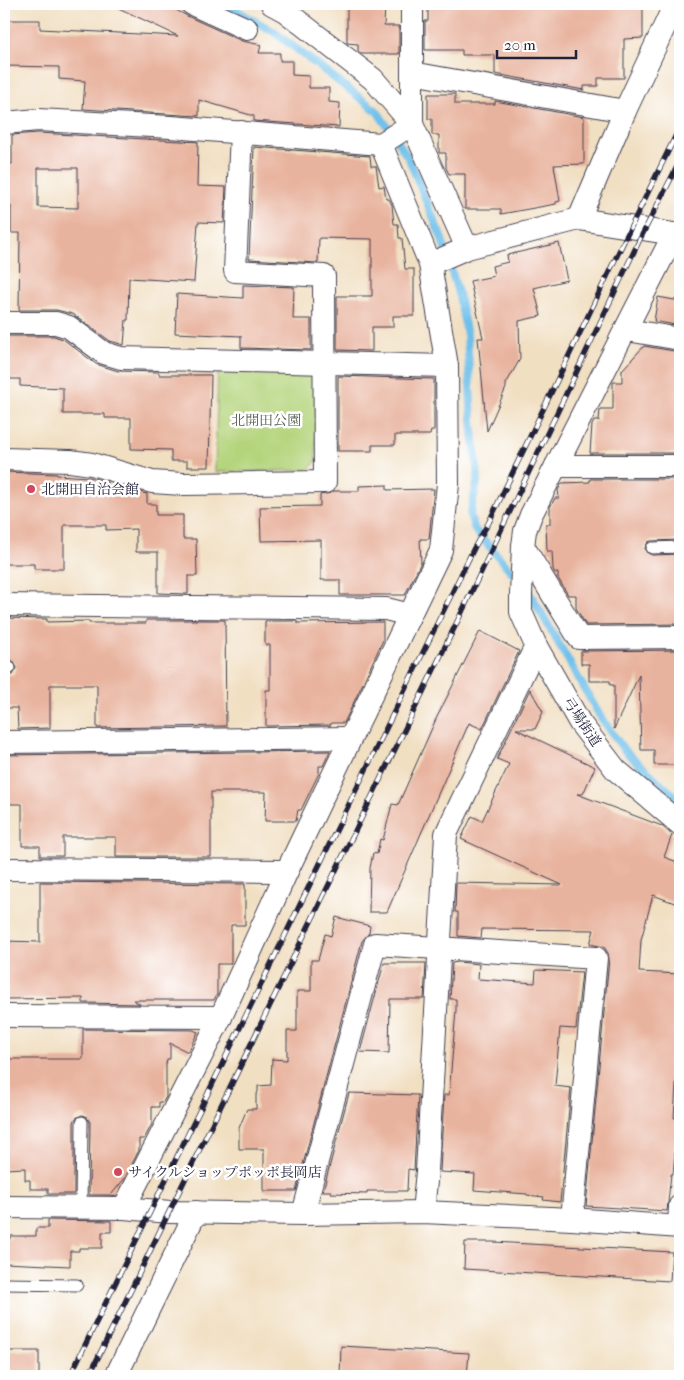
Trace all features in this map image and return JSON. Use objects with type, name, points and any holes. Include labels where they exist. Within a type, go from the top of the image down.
[{"type":"street","points":[[192,4],[247,29]]},
{"type":"street","points":[[124,1208],[221,1017],[287,871],[442,550],[448,484],[448,256],[374,79],[285,11],[272,4]]},
{"type":"street","points":[[412,4],[412,73],[396,134],[448,256]]},
{"type":"street","points":[[579,219],[625,111],[675,4]]},
{"type":"street","points":[[412,73],[625,111]]},
{"type":"street","points":[[4,123],[38,120],[241,132],[396,134]]},
{"type":"street","points":[[4,459],[85,463],[152,482],[182,484],[325,482],[324,276],[235,271],[241,132]]},
{"type":"street","points":[[448,256],[579,219],[677,234]]},
{"type":"street","name":"弓場街道","points":[[677,234],[531,515],[525,531],[520,594],[521,612],[536,646],[580,723],[616,770],[680,824]]},
{"type":"street","points":[[4,323],[56,323],[69,327],[104,352],[121,358],[447,366]]},
{"type":"street","points":[[627,330],[680,338]]},
{"type":"street","points":[[556,466],[680,466]]},
{"type":"street","points":[[523,546],[579,638],[680,637]]},
{"type":"street","points":[[4,605],[386,609],[410,614]]},
{"type":"street","points":[[422,1212],[427,1171],[446,834],[536,646]]},
{"type":"street","points":[[4,742],[350,738]]},
{"type":"street","points":[[4,869],[287,871]]},
{"type":"street","points":[[303,1214],[375,944],[596,958],[572,1219]]},
{"type":"street","points":[[4,1016],[221,1017]]},
{"type":"street","points":[[4,1207],[124,1208],[196,1212],[303,1214],[422,1212],[572,1219],[680,1220]]},
{"type":"street","points":[[116,1376],[196,1212]]},
{"type":"lane","points":[[652,548],[680,547]]},
{"type":"lane","points":[[81,1208],[82,1122]]},
{"type":"lane","points":[[4,1284],[76,1284]]},
{"type":"green space","name":"北開田公園","points":[[218,368],[316,373],[316,462],[308,470],[215,472]]},
{"type":"building","points":[[110,4],[165,4],[242,41],[261,45],[259,53],[280,53],[280,61],[292,61],[292,75],[309,76],[309,88],[329,88],[329,102],[340,103],[339,127],[254,121],[254,116],[199,100],[199,116],[83,109],[85,81],[59,79],[59,67],[4,66],[4,20],[40,20],[40,29],[178,36]]},
{"type":"building","points":[[347,4],[385,4],[384,26],[399,26],[399,54],[362,54],[358,51],[358,44],[347,43]]},
{"type":"building","points":[[428,4],[643,4],[643,38],[624,39],[624,78],[598,78],[598,86],[584,86],[584,90],[495,74],[495,55],[462,55],[462,50],[425,50],[425,21],[428,21]]},
{"type":"building","points":[[428,94],[455,94],[455,104],[495,104],[495,101],[584,117],[584,164],[554,165],[560,201],[556,202],[556,204],[501,214],[501,209],[465,209],[465,174],[449,174],[446,168],[446,153],[439,153],[439,135],[432,135],[432,119],[428,119]]},
{"type":"building","points":[[38,133],[198,142],[197,186],[226,187],[224,223],[198,222],[194,282],[129,278],[128,320],[126,320],[124,345],[110,341],[73,314],[56,310],[19,310],[20,233],[11,233],[11,206],[4,206],[4,164],[12,164],[12,135]],"holes":[[[38,168],[78,168],[78,208],[38,207]]]},
{"type":"building","points":[[254,147],[370,156],[371,166],[376,166],[379,187],[384,186],[386,199],[389,199],[392,205],[394,224],[398,224],[399,238],[402,238],[405,269],[414,269],[414,316],[393,316],[393,327],[372,327],[372,351],[337,350],[337,296],[372,296],[372,239],[319,238],[318,263],[249,259]]},
{"type":"building","points":[[559,243],[567,280],[534,288],[541,316],[519,321],[520,359],[506,384],[487,431],[478,338],[483,338],[470,281],[494,276],[492,266],[508,262],[507,255]]},
{"type":"building","points":[[243,285],[294,287],[293,319],[311,319],[311,350],[241,348],[241,336],[175,333],[177,294],[243,298]]},
{"type":"building","points":[[658,297],[680,301],[680,326],[654,321]]},
{"type":"building","points":[[4,336],[54,336],[63,339],[96,364],[118,371],[159,372],[159,375],[211,375],[209,467],[187,467],[187,461],[171,461],[171,450],[131,449],[131,418],[105,418],[105,414],[63,414],[63,388],[20,386],[20,379],[4,379]]},
{"type":"building","points":[[644,346],[680,352],[679,453],[590,453],[592,425],[594,421],[599,421],[600,409],[613,409],[613,382],[622,382],[622,370]]},
{"type":"building","points":[[338,376],[434,379],[434,431],[431,431],[430,435],[395,435],[395,445],[372,445],[372,451],[338,451]]},
{"type":"building","points":[[4,472],[89,477],[107,482],[107,489],[110,489],[110,492],[139,492],[147,494],[147,504],[156,504],[156,515],[183,515],[183,539],[196,539],[197,576],[188,576],[188,594],[158,593],[158,552],[136,552],[136,529],[106,530],[106,525],[64,525],[64,569],[34,569],[34,564],[4,564]]},
{"type":"building","points":[[590,479],[679,479],[680,540],[651,541],[648,542],[645,548],[646,552],[652,555],[680,554],[680,624],[586,625],[576,608],[576,595],[568,595],[558,578],[558,573],[555,573],[553,569],[552,551],[547,551],[546,524],[550,524],[550,507],[555,498],[559,498],[558,490],[562,483],[590,482]]},
{"type":"building","points":[[387,485],[387,490],[434,489],[429,539],[420,539],[421,562],[405,595],[340,595],[340,580],[321,580],[321,540],[261,541],[260,507],[320,506],[320,495],[334,491],[359,491],[359,486]]},
{"type":"building","points":[[4,618],[47,619],[47,622],[89,621],[89,623],[146,623],[146,620],[225,620],[226,726],[97,728],[97,685],[50,685],[50,728],[18,729],[17,708],[4,708],[4,675],[13,675],[17,668],[13,661],[4,661]]},
{"type":"building","points":[[265,621],[297,621],[297,623],[383,622],[383,640],[344,723],[266,726],[266,690],[270,690],[270,645],[265,645]]},
{"type":"building","points":[[480,631],[519,651],[482,729],[469,723],[387,912],[369,912],[370,868],[373,853],[377,854],[380,839],[383,840],[392,804],[398,805],[436,719]]},
{"type":"building","points":[[680,650],[680,765],[654,765],[654,750],[641,750],[639,675],[614,729],[614,685],[610,685],[610,681],[589,681],[589,664],[581,664],[581,651]]},
{"type":"building","points":[[530,689],[543,712],[535,729],[516,729],[595,767],[583,794],[577,794],[662,826],[672,835],[664,857],[680,863],[680,905],[653,895],[641,940],[639,972],[680,974],[680,1016],[674,1118],[678,1118],[673,1174],[671,1174],[667,1211],[586,1206],[609,959],[604,947],[590,944],[594,930],[482,929],[481,938],[458,936],[458,912],[455,912],[456,883],[562,885],[461,839],[472,816],[482,821],[509,764],[497,759]]},
{"type":"building","points":[[330,751],[323,766],[319,766],[319,773],[301,810],[298,810],[296,821],[265,821],[266,792],[211,792],[211,857],[116,857],[116,837],[63,837],[63,856],[40,856],[40,846],[22,846],[22,804],[4,804],[4,755]]},
{"type":"building","points":[[40,882],[245,884],[245,925],[231,925],[231,962],[230,964],[217,964],[217,994],[214,1000],[133,1000],[140,1004],[83,1003],[83,998],[5,999],[5,941],[40,942]]},
{"type":"building","points":[[336,917],[370,926],[369,933],[362,941],[296,1191],[264,1191],[264,1149],[239,1149],[239,1128],[247,1109],[256,1109],[258,1086],[271,1085],[272,1059],[287,1060],[287,1031],[297,1031],[297,991],[311,991],[311,960],[318,960],[325,934],[331,936]]},
{"type":"building","points":[[384,963],[426,963],[424,999],[390,999],[389,1053],[360,1052]]},
{"type":"building","points":[[452,963],[479,964],[478,979],[535,983],[536,970],[582,972],[576,1029],[560,1028],[555,1086],[571,1088],[560,1202],[543,1200],[544,1197],[527,1194],[474,1190],[475,1174],[440,1172],[444,1095],[449,1095],[456,1010],[456,999],[450,999]]},
{"type":"building","points":[[83,1029],[193,1030],[198,1032],[188,1052],[170,1043],[170,1059],[167,1059],[166,1064],[166,1097],[163,1102],[159,1102],[159,1107],[152,1107],[152,1124],[144,1139],[139,1139],[139,1150],[125,1178],[111,1195],[89,1195],[90,1122],[86,1116],[82,1115],[76,1118],[74,1122],[74,1194],[48,1194],[48,1189],[30,1189],[30,1180],[25,1180],[25,1168],[4,1169],[4,1059],[83,1059]]},
{"type":"building","points":[[349,1093],[418,1095],[414,1170],[408,1169],[407,1191],[367,1191],[367,1194],[323,1191]]},
{"type":"building","points":[[48,1220],[111,1221],[111,1232],[102,1232],[102,1248],[79,1248],[79,1251],[70,1251],[70,1266],[4,1263],[4,1239],[10,1239],[10,1236],[36,1236],[36,1228],[48,1228]]},
{"type":"building","points":[[465,1242],[672,1252],[670,1281],[464,1269]]},
{"type":"building","points":[[341,1346],[469,1353],[467,1376],[340,1376]]},
{"type":"building","points":[[4,1351],[39,1351],[39,1376],[4,1376]]},
{"type":"waterway","points":[[225,4],[273,31],[377,111],[409,159],[442,239],[459,296],[467,335],[472,421],[478,478],[470,515],[475,530],[517,578]]},
{"type":"waterway","points":[[526,589],[600,716],[624,750],[680,801]]},
{"type":"railway","points":[[70,1376],[474,548],[489,522],[680,127]]},
{"type":"railway","points":[[89,1376],[460,616],[639,241],[680,161]]},
{"type":"place","name":"北開田自治会館","points":[[31,489]]},
{"type":"place","name":"サイクルショップポッポ長岡店","points":[[118,1172]]}]
